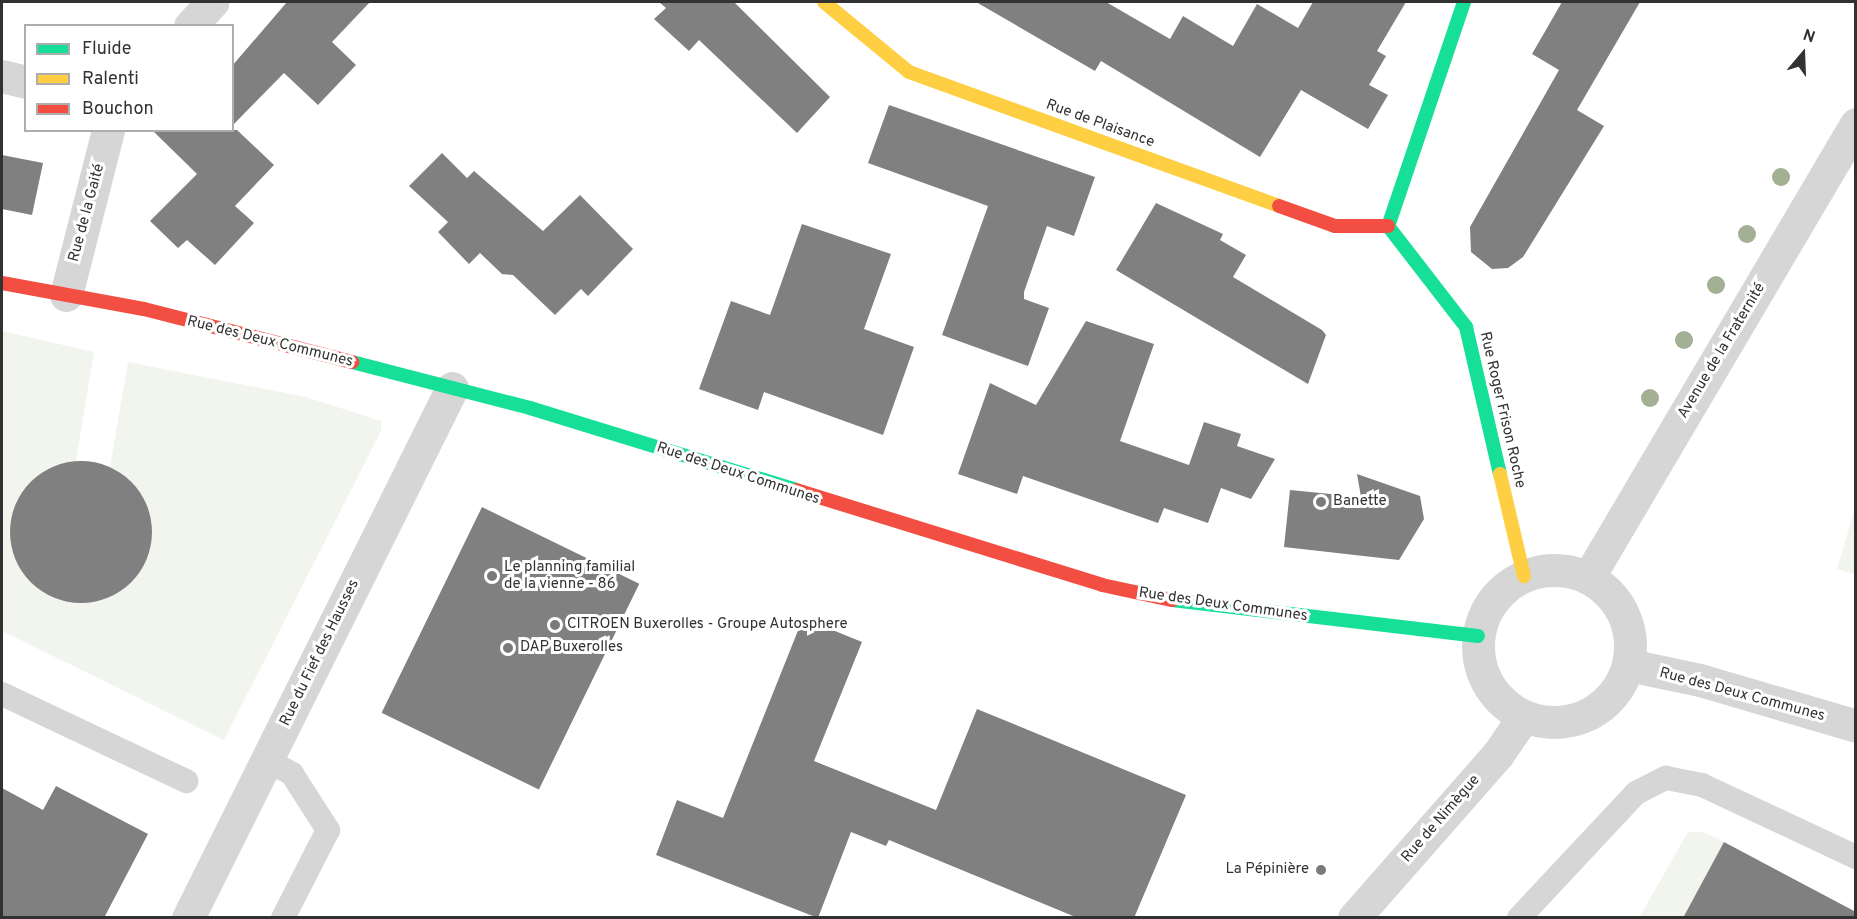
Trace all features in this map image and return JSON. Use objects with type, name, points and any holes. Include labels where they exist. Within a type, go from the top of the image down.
[{"type":"street","points":[[192,24],[212,2]]},
{"type":"street","name":"Rue de Plaisance","points":[[824,2],[909,72],[1335,226],[1388,226]]},
{"type":"street","points":[[1388,226],[1464,2]]},
{"type":"street","points":[[2,76],[24,82]]},
{"type":"street","name":"Avenue de la Fraternité","points":[[1588,578],[1856,124]]},
{"type":"street","name":"Rue de la Gaité","points":[[66,295],[107,132]]},
{"type":"street","name":"Rue Roger Frison Roche","points":[[1388,226],[1466,327],[1524,576]]},
{"type":"street","name":"Rue des Deux Communes","points":[[2,283],[144,309],[452,388],[1102,585],[1179,602],[1478,636]]},
{"type":"street","name":"Rue du Fief des Hausses","points":[[188,918],[452,388]]},
{"type":"street","points":[[1561,570],[1588,578],[1608,591],[1624,617],[1629,665],[1603,705],[1582,717],[1561,722],[1524,716],[1497,698],[1484,676],[1478,636],[1495,597],[1524,576],[1561,570]]},
{"type":"street","name":"Rue des Deux Communes","points":[[1629,665],[1700,680],[1856,726]]},
{"type":"street","name":"Rue de Nimègue","points":[[1354,918],[1498,754],[1524,716]]},
{"type":"lane","points":[[2,694],[186,781]]},
{"type":"lane","points":[[267,760],[292,774],[328,830],[283,918]]},
{"type":"lane","points":[[1519,918],[1636,794],[1666,778],[1702,785],[1856,857]]},
{"type":"shaded area","points":[[2,331],[94,352],[76,461],[37,476],[19,496],[11,521],[13,552],[23,573],[44,593],[69,602],[95,602],[122,590],[150,551],[152,522],[144,498],[129,479],[110,467],[128,362],[306,397],[381,421],[381,431],[224,740],[2,631]]},
{"type":"shaded area","points":[[1855,508],[1856,574],[1837,569]]},
{"type":"shaded area","points":[[1688,832],[1703,832],[1724,842],[1687,917],[1639,918]]},
{"type":"building","points":[[287,2],[370,2],[332,42],[356,65],[318,105],[284,73],[234,124],[234,64]]},
{"type":"building","points":[[659,2],[734,2],[830,97],[797,133],[699,40],[689,51],[654,19],[666,8]]},
{"type":"building","points":[[976,2],[1106,2],[1170,39],[1183,16],[1233,46],[1257,4],[1298,28],[1313,2],[1406,2],[1377,51],[1386,56],[1369,85],[1388,95],[1368,129],[1301,90],[1260,157],[1101,61],[1095,71]]},
{"type":"building","points":[[1562,2],[1640,2],[1577,110],[1604,126],[1523,257],[1508,268],[1492,269],[1471,252],[1470,227],[1559,70],[1532,54]]},
{"type":"building","points":[[889,105],[1095,177],[1074,236],[1047,226],[1024,292],[1024,299],[1049,308],[1028,366],[942,335],[988,206],[868,163]]},
{"type":"building","points":[[237,130],[274,165],[235,206],[254,223],[215,265],[187,240],[178,248],[150,221],[197,174],[154,132],[234,132]]},
{"type":"building","points":[[442,153],[467,178],[474,171],[543,231],[580,195],[633,249],[588,296],[581,289],[555,315],[513,275],[502,274],[480,253],[469,264],[438,232],[448,222],[409,186]]},
{"type":"building","points":[[2,155],[43,163],[32,215],[2,209]]},
{"type":"building","points":[[1156,203],[1223,234],[1220,240],[1246,255],[1233,277],[1322,330],[1326,335],[1308,384],[1116,270]]},
{"type":"building","points":[[802,224],[891,254],[864,329],[914,347],[883,435],[764,392],[758,410],[699,389],[731,301],[770,315]]},
{"type":"building","points":[[1086,321],[1154,344],[1120,441],[1189,465],[1204,422],[1241,434],[1237,446],[1275,459],[1251,499],[1221,488],[1208,523],[1164,508],[1158,523],[1023,476],[1017,494],[958,474],[990,383],[1036,405]]},
{"type":"building","points":[[81,461],[108,466],[131,482],[147,505],[152,532],[147,559],[131,582],[108,598],[81,603],[54,598],[31,582],[15,559],[10,532],[15,505],[31,482],[54,466]]},
{"type":"building","name":"Banette","points":[[1357,474],[1420,496],[1424,519],[1399,560],[1284,547],[1290,490],[1361,497]]},
{"type":"building","name":"DAP Buxerolles","points":[[482,507],[639,584],[539,790],[382,713]]},
{"type":"building","points":[[803,618],[862,642],[814,761],[936,810],[977,709],[1186,795],[1134,918],[1078,918],[889,840],[886,846],[851,832],[818,918],[656,855],[677,800],[723,818]]},
{"type":"building","points":[[56,786],[148,834],[104,918],[2,918],[2,788],[43,810]]},
{"type":"building","points":[[1724,842],[1856,912],[1856,918],[1683,918]]},
{"type":"traffic: fast","points":[[1464,2],[1388,226],[1466,327],[1500,474]]},
{"type":"traffic: fast","points":[[352,362],[530,408],[796,490]]},
{"type":"traffic: fast","points":[[1172,600],[1478,636]]},
{"type":"traffic: slow","points":[[824,2],[909,72],[1279,206]]},
{"type":"traffic: slow","points":[[1500,474],[1524,576]]},
{"type":"traffic: jam","points":[[1279,206],[1335,226],[1388,226]]},
{"type":"traffic: jam","points":[[2,283],[144,309],[352,362]]},
{"type":"traffic: jam","points":[[796,490],[1102,585],[1172,600]]},
{"type":"place","name":"Banette","points":[[1321,502]]},
{"type":"place","name":"Le planning familial de la vienne - 86","points":[[492,576]]},
{"type":"place","name":"CITROEN Buxerolles - Groupe Autosphere","points":[[555,625]]},
{"type":"place","name":"DAP Buxerolles","points":[[508,648]]},
{"type":"place","name":"La Pépinière","points":[[1321,870]]}]
